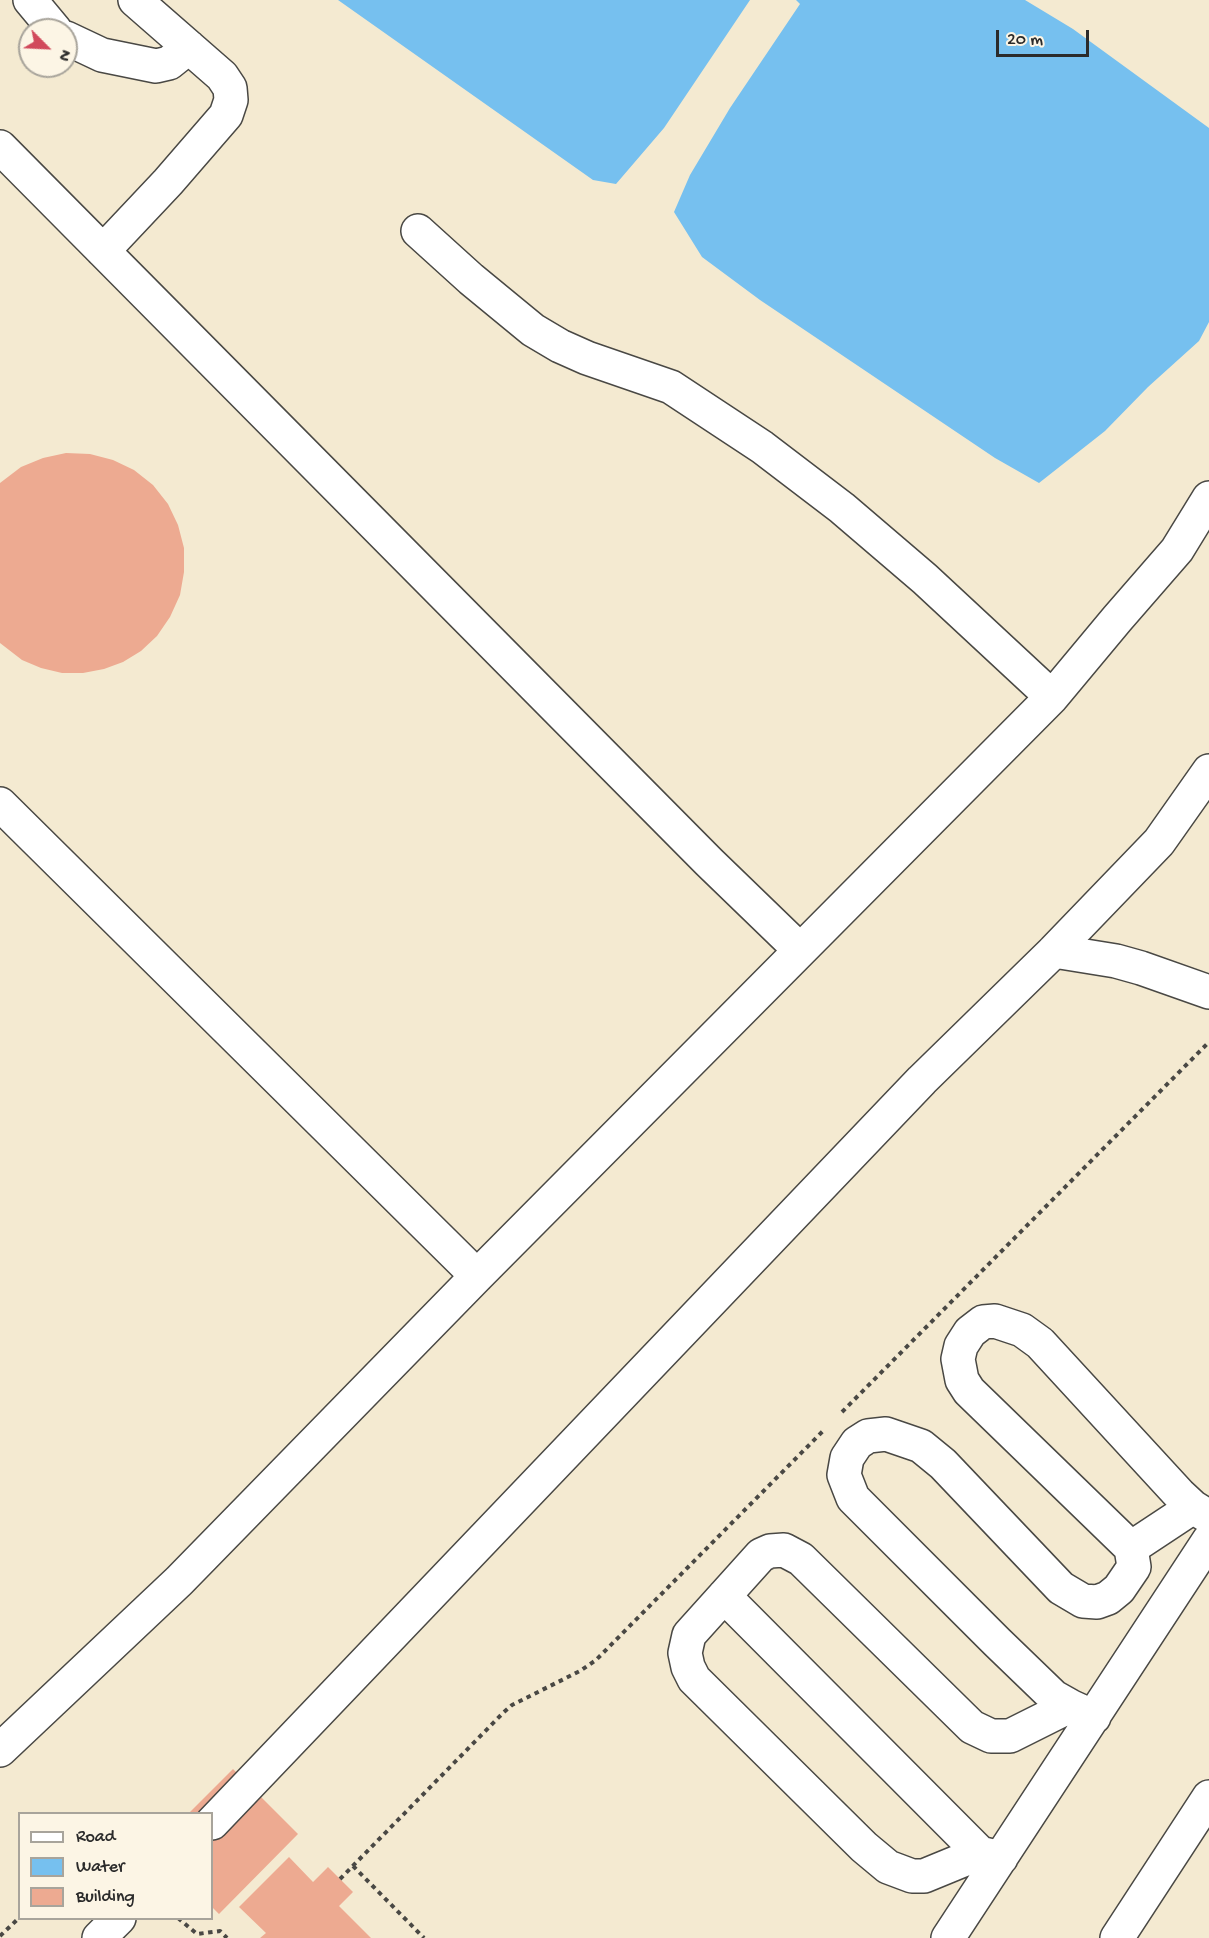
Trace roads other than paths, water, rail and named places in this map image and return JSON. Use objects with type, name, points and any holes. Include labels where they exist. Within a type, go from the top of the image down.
[{"type":"lane","points":[[30,0],[45,18]]},
{"type":"lane","points":[[103,251],[168,182],[226,115],[231,100],[230,88],[222,76],[135,0]]},
{"type":"lane","points":[[78,44],[102,55],[156,66],[169,63],[189,46]]},
{"type":"lane","points":[[0,147],[709,862],[800,950]]},
{"type":"lane","points":[[418,231],[532,330],[587,358],[671,387],[762,447],[842,508],[925,579],[1052,697]]},
{"type":"lane","points":[[0,1750],[179,1581],[477,1276],[1052,697],[1177,550],[1209,498]]},
{"type":"lane","points":[[213,1821],[922,1080],[1054,951],[1159,842],[1209,771]]},
{"type":"lane","points":[[0,804],[477,1276]]},
{"type":"lane","points":[[1054,951],[1116,961],[1209,992]]},
{"type":"lane","points":[[1082,1712],[1054,1697],[853,1498],[844,1475],[847,1458],[857,1443],[868,1436],[886,1434],[921,1446],[943,1464],[1061,1588],[1083,1601],[1097,1602],[1108,1598],[1119,1589],[1134,1567],[1131,1548],[966,1385],[959,1370],[958,1359],[961,1346],[970,1332],[983,1322],[995,1321],[1007,1324],[1022,1330],[1040,1343],[1201,1512],[1131,1548]]},
{"type":"lane","points":[[948,1938],[990,1855],[1082,1712],[1209,1540]]},
{"type":"lane","points":[[990,1855],[924,1876],[912,1876],[888,1867],[694,1679],[687,1663],[686,1643],[695,1628],[761,1555],[770,1551],[784,1550],[801,1559],[972,1727],[991,1736],[1010,1736],[1082,1712]]},
{"type":"lane","points":[[724,1596],[990,1855]]},
{"type":"lane","points":[[1118,1938],[1209,1797]]},
{"type":"lane","points":[[99,1938],[117,1920]]},
{"type":"water","points":[[338,0],[750,0],[664,128],[616,184],[593,180]]},
{"type":"water","points":[[796,0],[1025,0],[1073,29],[1209,128],[1209,322],[1199,341],[1148,387],[1105,431],[1039,483],[995,458],[760,300],[702,257],[674,212],[690,175],[730,108],[800,4]]}]
